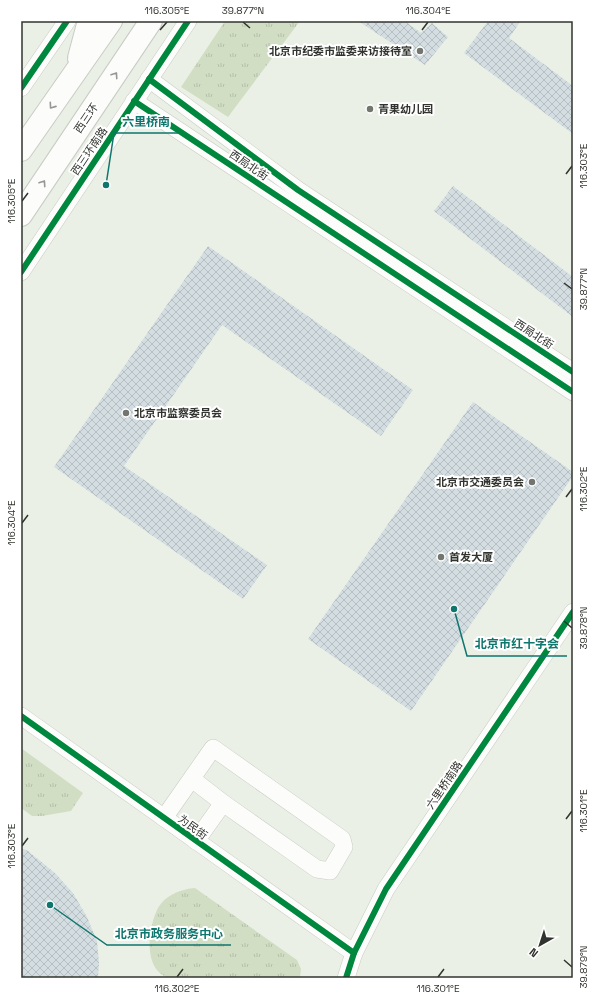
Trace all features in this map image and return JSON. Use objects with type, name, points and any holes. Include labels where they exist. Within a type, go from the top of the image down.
[{"type":"highway","points":[[75,74],[87,28],[92,21]]},
{"type":"highway","points":[[21,150],[111,21]]},
{"type":"highway","name":"西三环","points":[[21,215],[152,21]]},
{"type":"street","points":[[21,88],[67,21]]},
{"type":"street","name":"西三环南路","points":[[21,272],[188,21]]},
{"type":"street","name":"西局北街","points":[[148,79],[298,190],[573,372]]},
{"type":"street","name":"西局北街","points":[[134,101],[573,392]]},
{"type":"street","name":"六里桥南路","points":[[346,978],[354,953],[386,889],[573,612]]},
{"type":"street","name":"为民街","points":[[21,716],[354,953]]},
{"type":"street","points":[[164,818],[213,748],[342,839],[344,847],[330,871],[317,869],[223,803],[192,779]]},
{"type":"street","points":[[196,841],[223,803]]},
{"type":"green space","points":[[225,21],[300,21],[228,117],[181,87]]},
{"type":"green space","points":[[21,748],[83,793],[71,811],[42,816],[32,816],[21,808]]},
{"type":"green space","points":[[195,888],[297,960],[301,969],[300,978],[170,978],[161,974],[155,967],[151,958],[150,937],[154,916],[161,903],[169,896],[179,891]]},
{"type":"building","name":"北京市纪委市监委来访接待室","points":[[358,21],[405,21],[421,33],[432,23],[448,37],[425,65]]},
{"type":"building","points":[[488,21],[520,22],[509,38],[573,86],[573,134],[464,53]]},
{"type":"building","points":[[453,186],[573,277],[573,317],[434,211]]},
{"type":"building","name":"北京市监察委员会","points":[[208,246],[413,390],[381,436],[222,325],[124,466],[267,565],[243,599],[54,467]]},
{"type":"building","name":"首发大厦","points":[[473,402],[573,472],[573,476],[411,711],[308,639]]},
{"type":"building","points":[[21,848],[28,851],[55,873],[73,893],[87,917],[97,941],[99,963],[98,978],[21,978]]},
{"type":"cycle path","points":[[21,88],[67,21]]},
{"type":"cycle path","points":[[21,272],[188,21]]},
{"type":"cycle path","points":[[149,79],[298,190],[573,372]]},
{"type":"cycle path","points":[[134,101],[573,392]]},
{"type":"cycle path","points":[[346,978],[354,953],[386,889],[573,612]]},
{"type":"cycle path","points":[[21,716],[354,953]]},
{"type":"place","name":"北京市纪委市监委来访接待室","points":[[420,51]]},
{"type":"place","name":"青果幼儿园","points":[[370,109]]},
{"type":"place","name":"六里桥南","points":[[106,185]]},
{"type":"place","name":"北京市监察委员会","points":[[126,413]]},
{"type":"place","name":"北京市交通委员会","points":[[532,482]]},
{"type":"place","name":"首发大厦","points":[[441,557]]},
{"type":"place","name":"北京市红十字会","points":[[454,609]]},
{"type":"place","name":"北京市政务服务中心","points":[[50,905]]}]
